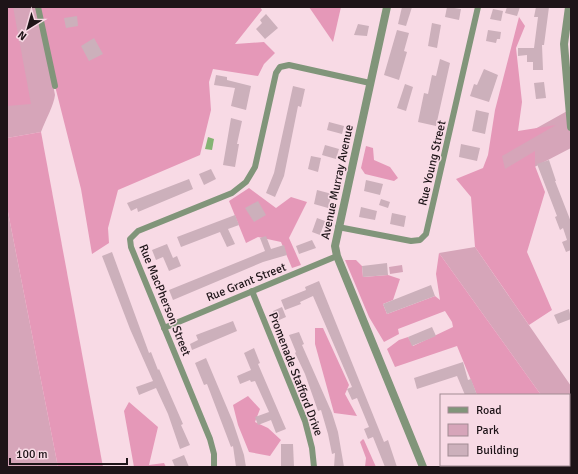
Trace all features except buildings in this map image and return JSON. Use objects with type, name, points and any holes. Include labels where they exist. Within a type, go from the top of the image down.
[{"type":"street","points":[[38,7],[54,86]]},
{"type":"street","name":"Avenue Murray Avenue","points":[[387,7],[335,246],[337,256],[423,467]]},
{"type":"street","name":"Rue Young Street","points":[[338,227],[411,241],[420,240],[426,234],[478,7]]},
{"type":"street","points":[[570,7],[564,44],[571,127]]},
{"type":"street","name":"Rue MacPherson Street","points":[[214,467],[214,454],[210,439],[131,247],[132,236],[138,232],[232,193],[246,182],[255,167],[276,73],[280,67],[289,65],[370,83]]},
{"type":"street","name":"Rue Grant Street","points":[[164,328],[337,256]]},
{"type":"street","name":"Promenade Stafford Drive","points":[[252,291],[305,421],[312,448],[314,467]]},
{"type":"green space","points":[[7,7],[38,7],[55,95],[41,132],[7,138]]},
{"type":"green space","points":[[571,100],[571,148],[490,190],[488,155],[569,110]]},
{"type":"green space","points":[[7,207],[58,467],[7,467]]},
{"type":"green space","points":[[475,247],[571,386],[571,437],[570,394],[540,394],[439,253]]},
{"type":"green space","points":[[402,265],[403,272],[390,274],[389,267]]},
{"type":"shaded area","points":[[7,7],[13,7],[31,104],[7,106]]},
{"type":"shaded area","points":[[38,7],[260,7],[262,10],[235,44],[264,42],[275,53],[264,64],[258,76],[213,69],[209,82],[211,110],[200,155],[118,190],[108,228],[109,243],[92,254],[81,189],[55,86]]},
{"type":"shaded area","points":[[309,7],[341,7],[333,42]]},
{"type":"shaded area","points":[[519,17],[525,26],[516,48],[522,102],[518,131],[556,125],[502,156],[505,169],[535,151],[535,166],[545,192],[527,252],[552,310],[529,325],[475,247],[471,197],[456,179],[483,168],[488,155],[495,110]]},
{"type":"shaded area","points":[[41,132],[103,467],[58,467],[7,207],[7,138]]},
{"type":"shaded area","points":[[208,137],[214,139],[212,150],[205,149]]},
{"type":"shaded area","points":[[366,146],[373,148],[374,160],[390,167],[398,178],[394,181],[365,174],[361,168]]},
{"type":"shaded area","points":[[249,188],[276,208],[291,197],[307,202],[289,238],[301,265],[292,268],[281,242],[258,237],[246,243],[229,201]]},
{"type":"shaded area","points":[[439,253],[540,394],[477,394],[457,346],[395,367],[387,349],[399,340],[408,337],[413,346],[453,327],[452,322],[445,311],[398,329],[399,334],[384,342],[369,317],[345,260],[356,260],[362,266],[363,277],[388,275],[400,279],[393,300],[383,304],[387,314],[435,296],[440,300],[436,274]]},
{"type":"shaded area","points":[[315,328],[323,328],[349,385],[345,394],[357,416],[334,413],[315,344]]},
{"type":"shaded area","points":[[248,396],[260,409],[255,422],[268,428],[281,440],[270,456],[249,452],[238,425],[233,405]]},
{"type":"shaded area","points":[[129,402],[158,427],[149,465],[164,463],[166,467],[134,467],[124,411]]},
{"type":"shaded area","points":[[570,436],[571,437],[571,467],[506,467],[570,466]]},
{"type":"shaded area","points":[[363,439],[376,467],[365,467],[366,458],[360,442]]}]
